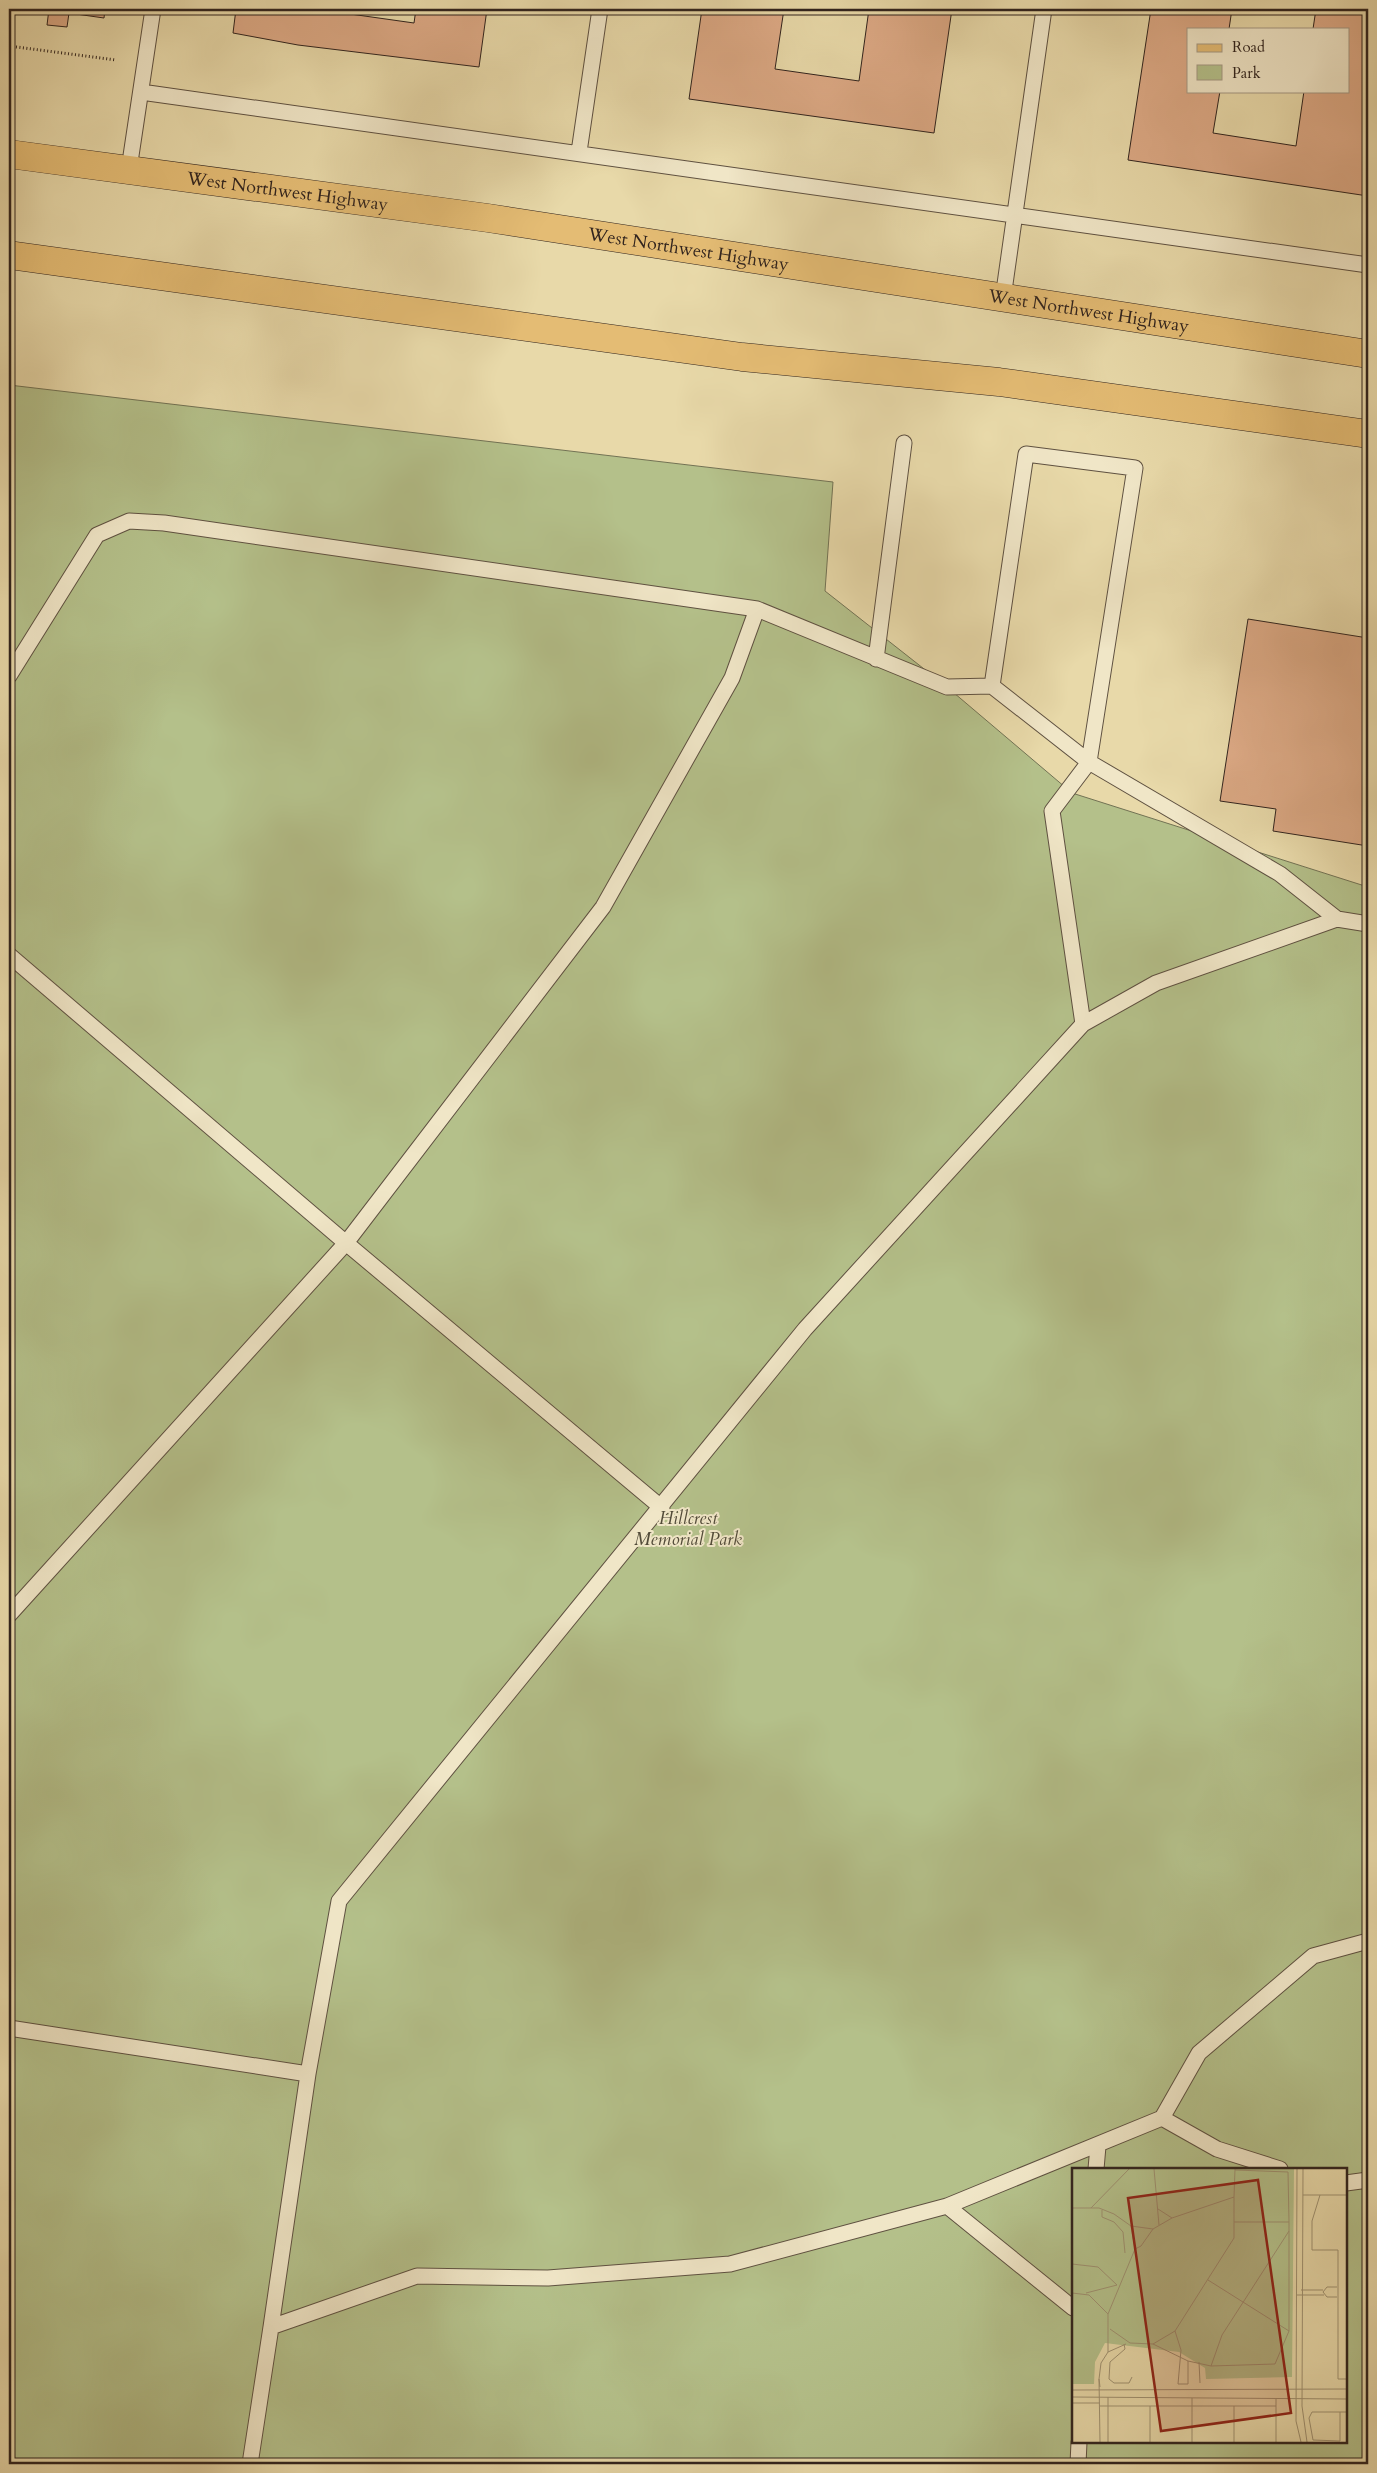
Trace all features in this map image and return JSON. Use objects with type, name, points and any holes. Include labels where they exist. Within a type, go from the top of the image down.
[{"type":"main road","name":"West Northwest Highway","points":[[9,154],[488,218],[1368,354]]},
{"type":"main road","points":[[9,255],[742,357],[999,382],[1368,434]]},
{"type":"lane","points":[[130,169],[153,9]]},
{"type":"lane","points":[[579,152],[600,9]]},
{"type":"lane","points":[[1003,298],[1044,9]]},
{"type":"lane","points":[[141,92],[579,152],[1016,217],[1368,265]]},
{"type":"lane","points":[[876,659],[904,442]]},
{"type":"lane","points":[[992,686],[1026,454],[1135,468],[1088,762],[1052,811],[1083,1024]]},
{"type":"lane","points":[[9,676],[97,535],[129,520],[174,524],[757,610],[947,687],[992,686],[1088,762],[1280,874],[1337,919]]},
{"type":"lane","points":[[9,1615],[346,1243],[603,907],[732,678],[757,610]]},
{"type":"lane","points":[[250,2464],[308,2074],[339,1902],[662,1508],[805,1328],[1083,1024],[1156,983],[1337,919],[1368,924]]},
{"type":"lane","points":[[9,954],[346,1243],[662,1508]]},
{"type":"lane","points":[[271,2327],[417,2276],[548,2278],[730,2264],[947,2206],[1098,2146],[1162,2118],[1199,2053],[1313,1956],[1368,1941]]},
{"type":"lane","points":[[9,2028],[308,2074]]},
{"type":"lane","points":[[1162,2118],[1217,2149],[1277,2168]]},
{"type":"lane","points":[[1096,2168],[1098,2146]]},
{"type":"lane","points":[[1347,2183],[1368,2180]]},
{"type":"lane","points":[[947,2206],[1072,2307]]},
{"type":"lane","points":[[1078,2464],[1079,2443]]},
{"type":"path","points":[[9,46],[116,60]]},
{"type":"green space","name":"Hillcrest Memorial Park","points":[[9,385],[833,482],[825,591],[947,687],[1072,793],[1368,887],[1368,2464],[9,2464]]},
{"type":"building","points":[[49,9],[105,9],[104,18],[69,13],[67,27],[47,25]]},
{"type":"building","points":[[236,9],[329,9],[329,11],[414,23],[416,9],[487,9],[479,67],[298,45],[233,33]]},
{"type":"building","points":[[702,9],[784,9],[775,69],[859,81],[869,9],[952,9],[934,133],[689,99]]},
{"type":"building","points":[[1151,9],[1232,9],[1229,28],[1187,28],[1187,92],[1220,92],[1213,133],[1296,146],[1304,92],[1350,92],[1350,28],[1313,28],[1316,9],[1368,9],[1368,196],[1128,160]]},
{"type":"building","points":[[1248,619],[1368,638],[1368,846],[1273,831],[1276,809],[1220,801]]}]
